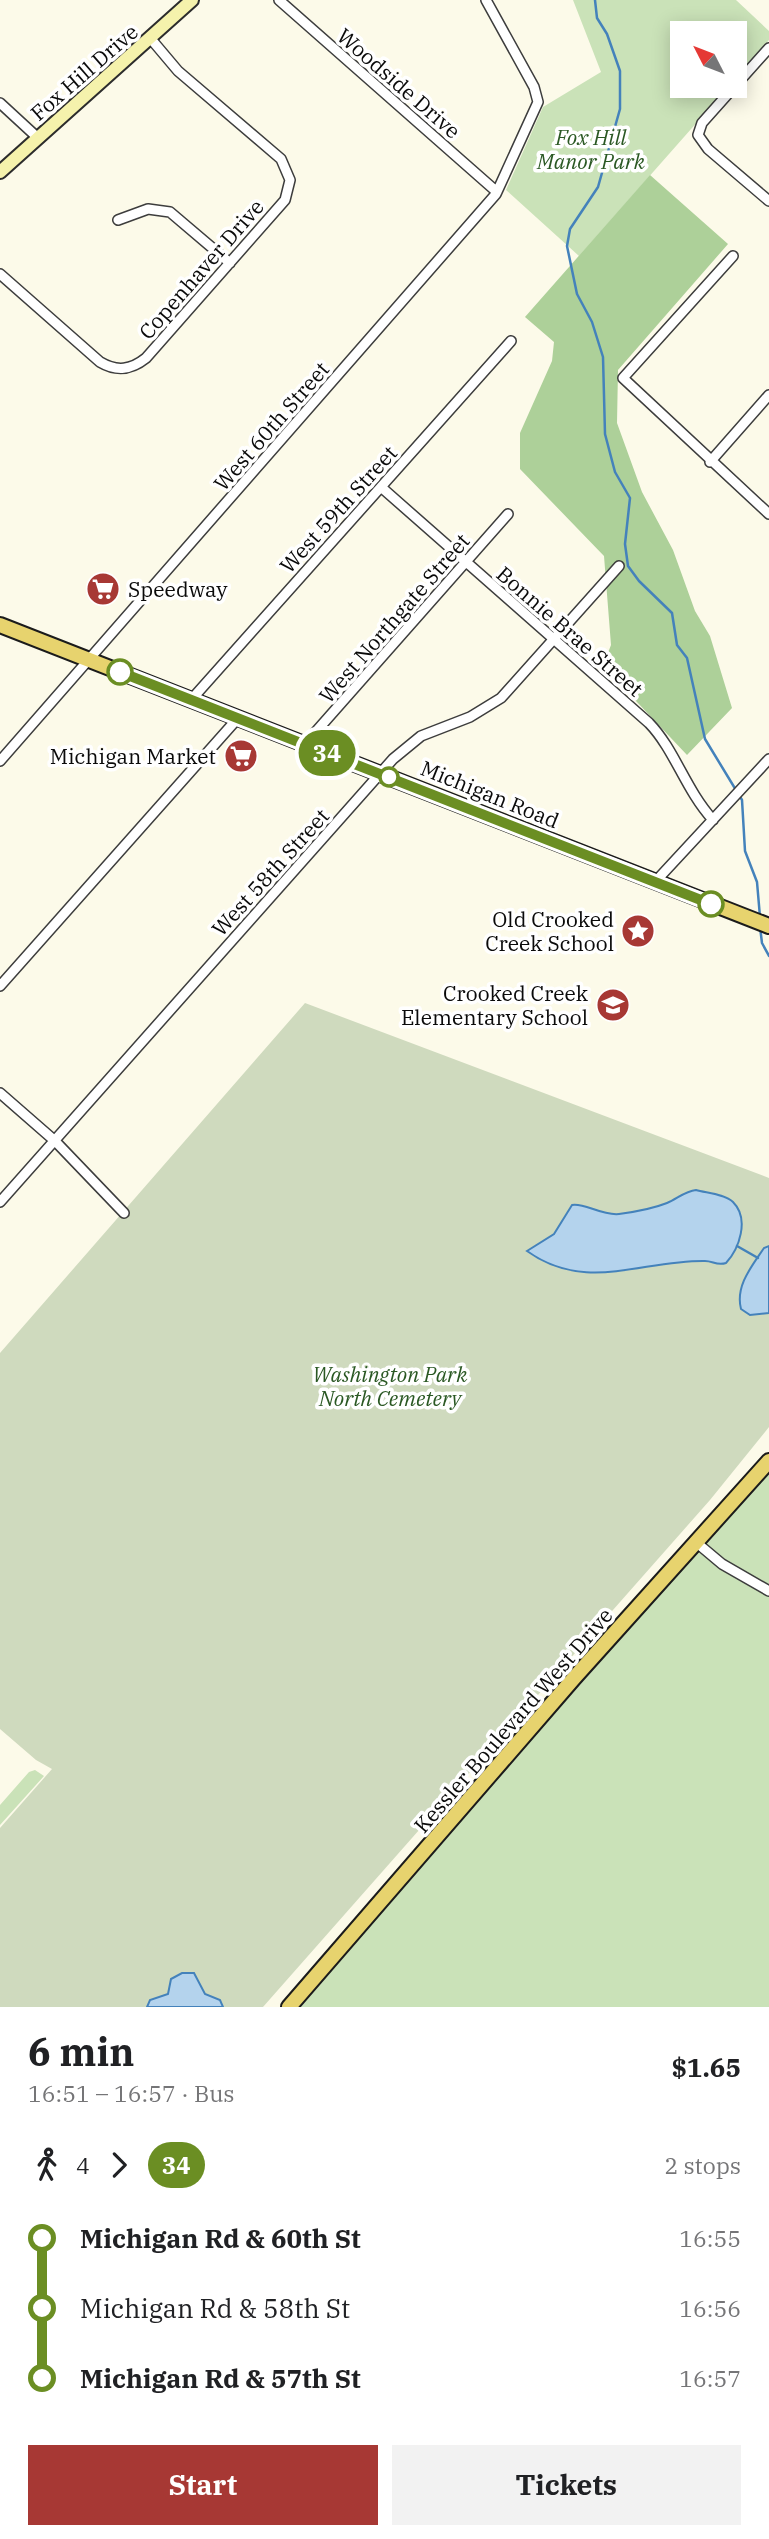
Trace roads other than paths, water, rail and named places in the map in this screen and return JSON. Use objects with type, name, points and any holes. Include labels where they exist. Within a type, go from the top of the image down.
[{"type":"main road","name":"Michigan Road","points":[[0,625],[769,926]]},
{"type":"main road","name":"Kessler Boulevard West Drive","points":[[289,2007],[574,1678],[769,1461]]},
{"type":"street","name":"Woodside Drive","points":[[279,0],[497,192]]},
{"type":"street","name":"West 60th Street","points":[[0,761],[497,192],[537,109],[537,97],[486,0]]},
{"type":"street","name":"Fox Hill Drive","points":[[0,172],[151,39],[190,1]]},
{"type":"street","name":"Copenhaver Drive","points":[[0,274],[100,362],[123,369],[146,358],[285,200],[290,180],[279,156],[178,71],[151,39]]},
{"type":"street","points":[[747,73],[769,48]]},
{"type":"street","points":[[725,98],[698,130],[700,139],[769,201]]},
{"type":"street","points":[[0,103],[38,138]]},
{"type":"street","points":[[118,220],[148,209],[170,212],[230,262]]},
{"type":"street","points":[[733,256],[623,378],[710,462],[769,514]]},
{"type":"street","name":"West 59th Street","points":[[191,700],[510,341]]},
{"type":"street","points":[[710,462],[769,396]]},
{"type":"street","name":"Bonnie Brae Street","points":[[381,487],[652,726],[667,746],[687,786],[716,817]]},
{"type":"street","name":"West Northgate Street","points":[[305,744],[508,514]]},
{"type":"street","name":"West 58th Street","points":[[0,1202],[380,773],[421,736],[470,717],[495,703],[619,566]]},
{"type":"street","points":[[0,986],[238,718]]},
{"type":"street","points":[[655,882],[769,759]]},
{"type":"street","points":[[0,1093],[55,1141],[124,1213]]},
{"type":"street","points":[[697,1543],[722,1564],[769,1591]]},
{"type":"water","points":[[696,1190],[725,1197],[738,1209],[741,1234],[726,1263],[682,1262],[592,1272],[570,1270],[527,1251],[554,1234],[572,1205],[619,1214],[661,1205]]},
{"type":"water","points":[[769,1246],[769,1313],[750,1315],[741,1309],[742,1284],[764,1248]]},
{"type":"water","points":[[182,1973],[194,1973],[205,1994],[220,2000],[223,2007],[147,2007],[150,2000],[168,1994],[171,1979]]},
{"type":"waterway","points":[[595,0],[597,18],[607,34],[620,71],[620,109],[598,187],[570,229],[567,246],[577,294],[592,322],[603,357],[605,434],[615,472],[630,498],[625,544],[628,566],[639,581],[672,613],[677,645],[687,658],[705,739],[742,800],[745,851],[757,882],[760,917]]},
{"type":"waterway","points":[[760,927],[762,943],[769,956]]},
{"type":"waterway","points":[[737,1246],[758,1258]]},
{"type":"place","name":"Speedway","points":[[103,589]]},
{"type":"place","name":"Michigan Market","points":[[241,756]]},
{"type":"place","name":"Old Crooked Creek School","points":[[638,931]]},
{"type":"place","name":"Crooked Creek Elementary School","points":[[613,1005]]},
{"type":"park label","name":"Fox Hill Manor Park","points":[[591,149]]},
{"type":"park label","name":"Washington Park North Cemetery","points":[[390,1386]]}]
